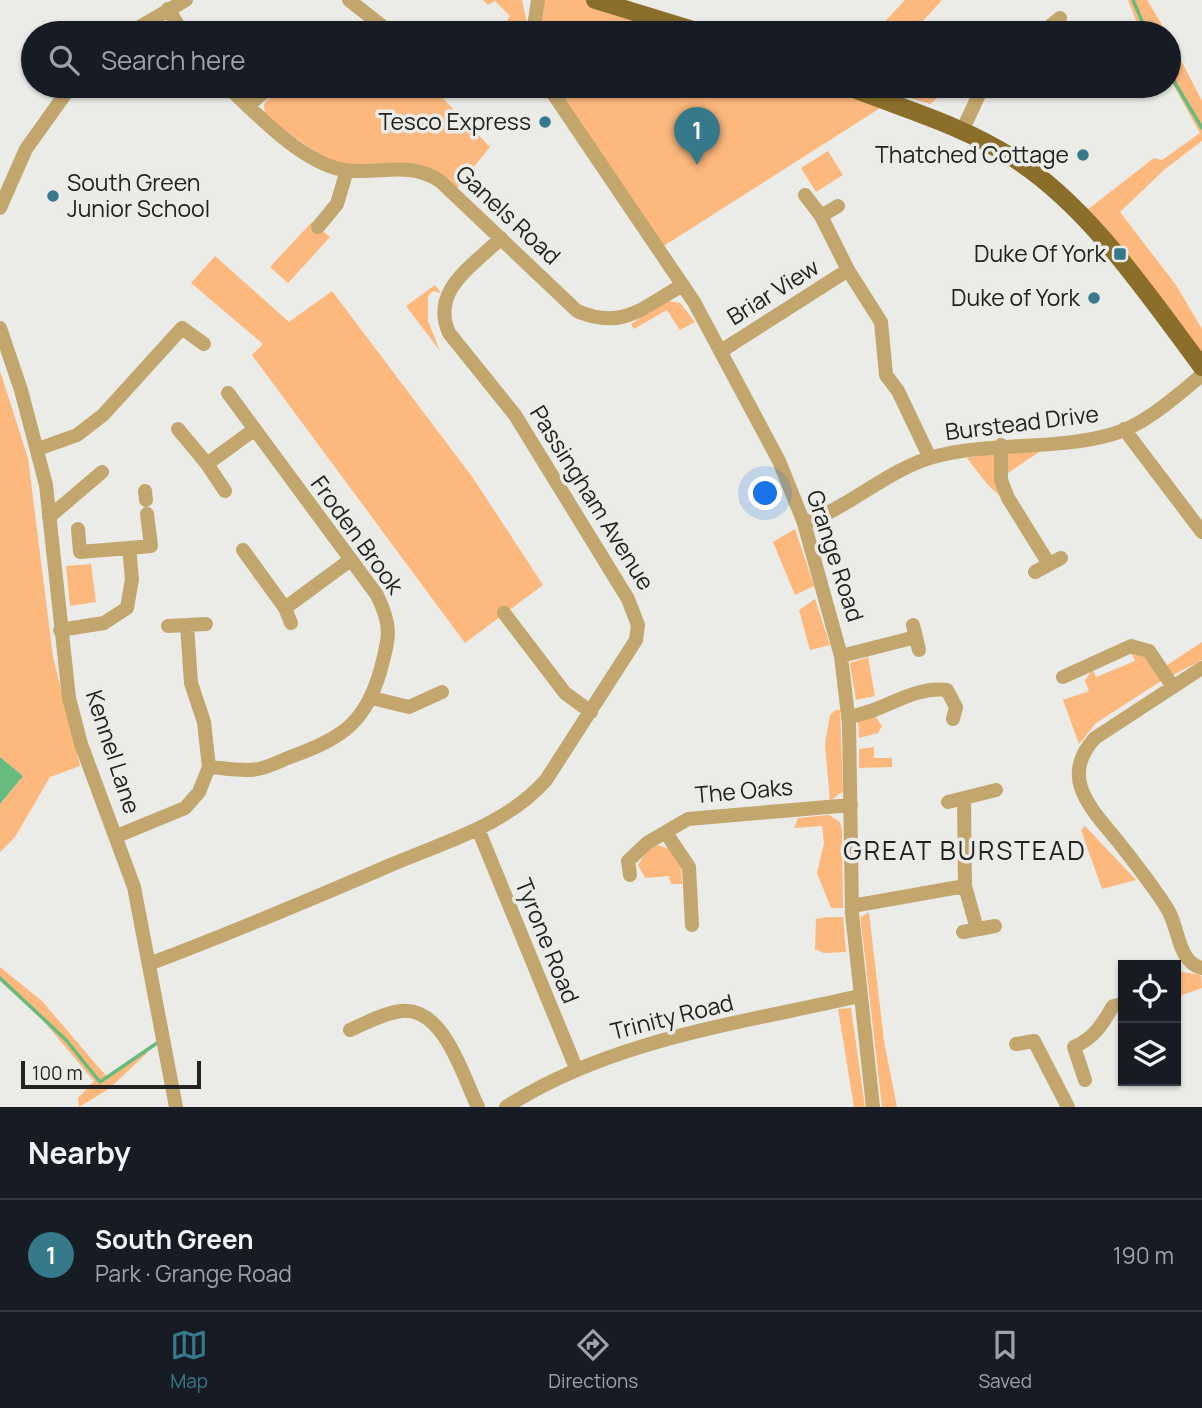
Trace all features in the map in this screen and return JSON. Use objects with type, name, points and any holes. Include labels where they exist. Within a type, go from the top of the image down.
[{"type":"main road","points":[[595,0],[664,21]]},
{"type":"main road","points":[[877,98],[962,131],[1013,158],[1041,179],[1078,214],[1143,288],[1202,367]]},
{"type":"street","points":[[148,21],[186,0]]},
{"type":"street","points":[[349,0],[376,21]]},
{"type":"street","points":[[535,21],[538,0]]},
{"type":"street","points":[[168,9],[176,21]]},
{"type":"street","points":[[1056,21],[1060,18]]},
{"type":"street","points":[[0,208],[26,149],[62,98]]},
{"type":"street","name":"Ganels Road","points":[[240,98],[307,153],[346,170],[403,167],[427,172],[577,311],[594,318],[625,318],[683,285]]},
{"type":"street","points":[[248,106],[257,98]]},
{"type":"street","name":"Grange Road","points":[[556,98],[683,285],[779,461],[804,523],[841,656],[848,717],[852,906],[859,996],[873,1107]]},
{"type":"street","points":[[962,131],[977,98]]},
{"type":"street","points":[[318,227],[337,204],[346,170]]},
{"type":"street","points":[[806,195],[821,216],[848,271],[881,322],[886,374],[930,458]]},
{"type":"street","points":[[821,216],[838,206]]},
{"type":"street","name":"Passingham Avenue","points":[[149,964],[478,829],[532,795],[547,780],[636,640],[636,614],[515,415],[449,332],[443,318],[446,294],[501,238]]},
{"type":"street","name":"Briar View","points":[[721,351],[848,271]]},
{"type":"street","name":"Kennel Lane","points":[[0,328],[38,449],[49,517],[69,698],[81,744],[134,887],[176,1107]]},
{"type":"street","points":[[38,449],[77,435],[103,415],[182,328],[204,344]]},
{"type":"street","name":"Burstead Drive","points":[[804,523],[930,458],[1001,445],[1080,440],[1124,429],[1202,375]]},
{"type":"street","name":"Froden Brook","points":[[209,766],[256,769],[306,751],[351,727],[372,698],[388,645],[387,617],[377,595],[349,561],[228,393]]},
{"type":"street","points":[[178,429],[225,491]]},
{"type":"street","points":[[207,464],[255,429]]},
{"type":"street","points":[[1124,429],[1202,530]]},
{"type":"street","points":[[1001,445],[1001,480],[1008,498],[1048,564]]},
{"type":"street","points":[[49,517],[102,472]]},
{"type":"street","points":[[78,529],[80,552],[151,545],[146,502]]},
{"type":"street","points":[[60,630],[104,623],[127,608],[132,579],[130,548]]},
{"type":"street","points":[[243,550],[285,608],[291,623]]},
{"type":"street","points":[[285,608],[349,561]]},
{"type":"street","points":[[504,613],[565,693],[591,712]]},
{"type":"street","points":[[168,626],[206,624]]},
{"type":"street","points":[[117,836],[185,808],[198,792],[209,766],[207,734],[191,683],[187,625]]},
{"type":"street","points":[[841,656],[916,637]]},
{"type":"street","points":[[1063,677],[1131,646],[1149,651],[1173,687]]},
{"type":"street","points":[[1180,960],[1171,915],[1154,886],[1088,806],[1082,793],[1080,763],[1095,737],[1202,668]]},
{"type":"street","points":[[848,717],[869,715],[932,688],[947,690],[956,708],[953,719]]},
{"type":"street","points":[[372,698],[409,707],[442,692]]},
{"type":"street","points":[[948,802],[996,790]]},
{"type":"street","points":[[964,799],[965,886],[970,930],[995,926]]},
{"type":"street","name":"The Oaks","points":[[630,875],[628,861],[647,843],[688,819],[851,805]]},
{"type":"street","name":"Tyrone Road","points":[[478,829],[576,1068]]},
{"type":"street","points":[[667,833],[689,867],[692,925]]},
{"type":"street","points":[[852,906],[965,886]]},
{"type":"street","points":[[1181,961],[1202,968]]},
{"type":"street","name":"Trinity Road","points":[[506,1107],[576,1068],[650,1043],[859,996]]},
{"type":"street","points":[[1085,1080],[1074,1047],[1086,1042],[1100,1028],[1112,1006],[1118,1005]]},
{"type":"street","points":[[350,1030],[401,1011],[417,1012],[432,1020],[445,1037],[478,1107]]},
{"type":"street","points":[[1016,1044],[1034,1041],[1068,1107]]},
{"type":"shaded area","points":[[483,0],[522,0],[527,21],[507,21],[510,16],[495,1],[488,5]]},
{"type":"shaded area","points":[[538,0],[595,0],[664,21],[535,21]]},
{"type":"shaded area","points":[[905,0],[942,0],[923,21],[885,21]]},
{"type":"shaded area","points":[[1128,0],[1147,0],[1160,21],[1136,21]]},
{"type":"shaded area","points":[[1181,60],[1202,101],[1202,141],[1165,169],[1120,212],[1176,285],[1202,329],[1202,354],[1087,210],[1154,158],[1162,160],[1200,133],[1181,98]]},
{"type":"shaded area","points":[[270,98],[443,98],[490,147],[457,188],[427,168],[356,167],[324,158],[265,116],[264,104]]},
{"type":"shaded area","points":[[556,98],[875,98],[888,103],[659,249]]},
{"type":"shaded area","points":[[910,98],[937,98],[930,104]]},
{"type":"shaded area","points":[[828,151],[843,175],[816,192],[801,168]]},
{"type":"shaded area","points":[[312,222],[330,237],[288,283],[270,267]]},
{"type":"shaded area","points":[[215,256],[289,322],[332,291],[473,478],[543,585],[465,643],[252,355],[263,344],[191,283]]},
{"type":"shaded area","points":[[435,285],[441,293],[433,291],[428,296],[428,321],[440,351],[406,306]]},
{"type":"shaded area","points":[[667,301],[680,303],[695,322],[680,330],[667,310],[634,329],[631,324]]},
{"type":"shaded area","points":[[0,371],[28,458],[53,657],[80,766],[50,777],[15,837],[0,852],[0,804],[23,776],[0,757]]},
{"type":"shaded area","points":[[1042,450],[1005,475],[1005,457],[1009,452]]},
{"type":"shaded area","points":[[996,452],[1002,498],[967,458]]},
{"type":"shaded area","points":[[795,529],[814,586],[795,595],[773,542]]},
{"type":"shaded area","points":[[91,564],[96,602],[70,606],[66,566]]},
{"type":"shaded area","points":[[815,599],[830,645],[810,650],[799,610]]},
{"type":"shaded area","points":[[1202,642],[1202,660],[1173,675],[1164,667]]},
{"type":"shaded area","points":[[1131,652],[1145,653],[1161,681],[1096,723],[1079,744],[1063,700],[1089,691],[1085,681],[1092,669],[1096,677],[1135,661]]},
{"type":"shaded area","points":[[868,657],[875,696],[856,700],[850,663]]},
{"type":"shaded area","points":[[840,710],[843,791],[830,801],[825,744],[830,715]]},
{"type":"shaded area","points":[[876,717],[882,726],[878,733],[859,738],[858,719]]},
{"type":"shaded area","points":[[874,747],[874,758],[892,758],[892,767],[859,768],[859,749]]},
{"type":"shaded area","points":[[0,757],[23,776],[0,804]]},
{"type":"shaded area","points":[[829,815],[840,822],[842,831],[843,908],[831,908],[817,873],[824,843],[822,826],[794,828],[798,818]]},
{"type":"shaded area","points":[[1085,826],[1136,880],[1102,889],[1081,830]]},
{"type":"shaded area","points":[[657,845],[674,850],[681,864],[682,884],[671,884],[669,876],[645,878],[638,865],[647,851]]},
{"type":"shaded area","points":[[869,912],[884,1041],[897,1107],[882,1107],[861,922],[861,917]]},
{"type":"shaded area","points":[[843,917],[846,952],[824,953],[815,949],[816,919]]},
{"type":"shaded area","points":[[0,967],[42,1001],[107,1077],[146,1050],[147,1053],[110,1088],[79,1107],[78,1098],[94,1081],[41,1018],[0,981]]},
{"type":"shaded area","points":[[1181,972],[1201,975],[1202,988],[1181,995]]},
{"type":"shaded area","points":[[851,1008],[865,1107],[854,1107],[838,1009]]},
{"type":"waterway","points":[[1133,0],[1142,21]]},
{"type":"waterway","points":[[1181,93],[1202,128]]},
{"type":"waterway","points":[[0,978],[66,1040],[100,1082],[157,1043]]},
{"type":"place","name":"Tesco Express","points":[[545,122]]},
{"type":"place","name":"Thatched Cottage","points":[[1083,155]]},
{"type":"place","name":"South Green","points":[[697,165]]},
{"type":"place","name":"South Green Junior School","points":[[53,196]]},
{"type":"place","name":"Duke Of York","points":[[1120,254]]},
{"type":"place","name":"Duke of York","points":[[1094,298]]},
{"type":"district","name":"GREAT BURSTEAD","points":[[965,851]]}]
